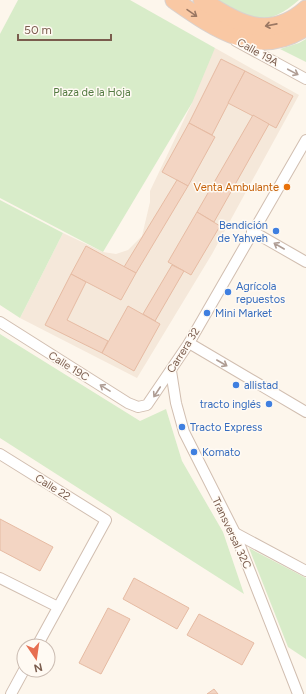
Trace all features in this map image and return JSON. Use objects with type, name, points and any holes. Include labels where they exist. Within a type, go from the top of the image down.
[{"type":"highway","points":[[174,0],[210,25],[236,36],[260,41],[284,38],[306,27]]},
{"type":"highway","points":[[202,0],[233,20],[248,25],[265,27],[292,19],[306,9]]},
{"type":"street","name":"Calle 19A","points":[[210,25],[306,79]]},
{"type":"street","name":"Carrera 32","points":[[138,408],[150,403],[189,343],[252,230],[306,140]]},
{"type":"street","points":[[252,230],[306,262]]},
{"type":"street","name":"Calle 19C","points":[[0,322],[138,408]]},
{"type":"street","points":[[189,343],[306,412]]},
{"type":"street","name":"Transversal 32C","points":[[171,370],[176,403],[184,432],[235,533],[298,694]]},
{"type":"street","name":"Calle 22","points":[[0,454],[106,520],[58,608]]},
{"type":"street","points":[[235,533],[306,571]]},
{"type":"street","points":[[0,578],[58,608],[41,638]]},
{"type":"street","points":[[11,694],[20,678]]},
{"type":"shaded area","points":[[215,48],[299,95],[212,254],[137,378],[20,318],[63,233],[103,252],[116,254],[128,250],[142,236],[150,202],[150,191],[192,103],[191,91]]},
{"type":"green space","name":"Plaza de la Hoja","points":[[18,0],[130,0],[215,48],[192,103],[103,252],[0,198],[0,34]]},
{"type":"green space","points":[[213,0],[299,0],[276,15],[266,18],[256,18],[236,13]]},
{"type":"green space","points":[[306,39],[306,62],[280,49],[299,43]]},
{"type":"green space","points":[[0,200],[63,233],[20,318],[0,305]]},
{"type":"green space","points":[[0,334],[140,421],[166,409],[182,461],[223,532],[244,594],[0,438]]},
{"type":"green space","points":[[249,548],[306,578],[306,659],[288,647]]},
{"type":"building","points":[[221,59],[245,71],[212,135],[189,123]]},
{"type":"building","points":[[245,71],[293,96],[276,128],[228,103]]},
{"type":"building","points":[[253,115],[269,124],[214,222],[197,212]]},
{"type":"building","points":[[189,123],[215,137],[188,186],[162,172]]},
{"type":"building","points":[[177,180],[188,186],[136,273],[124,267]]},
{"type":"building","points":[[197,212],[220,226],[191,275],[168,262]]},
{"type":"building","points":[[86,246],[136,273],[121,300],[71,274]]},
{"type":"building","points":[[172,265],[184,271],[155,321],[143,314]]},
{"type":"building","points":[[71,274],[86,282],[67,320],[108,341],[102,353],[45,325]]},
{"type":"building","points":[[128,306],[160,324],[134,371],[102,353]]},
{"type":"building","points":[[0,519],[53,547],[40,571],[0,550]]},
{"type":"building","points":[[134,578],[189,608],[177,629],[123,599]]},
{"type":"building","points":[[108,608],[130,619],[101,674],[79,663]]},
{"type":"building","points":[[199,614],[254,643],[242,665],[187,635]]},
{"type":"building","points":[[214,689],[218,694],[207,694]]},
{"type":"place","name":"Venta Ambulante","points":[[287,187]]},
{"type":"place","name":"Bendición de Yahveh","points":[[276,231]]},
{"type":"place","name":"Agrícola repuestos","points":[[228,292]]},
{"type":"place","name":"Mini Market","points":[[207,313]]},
{"type":"place","name":"allistad","points":[[236,385]]},
{"type":"place","name":"tracto inglés","points":[[269,404]]},
{"type":"place","name":"Tracto Express","points":[[182,427]]},
{"type":"place","name":"Komato","points":[[194,452]]}]
